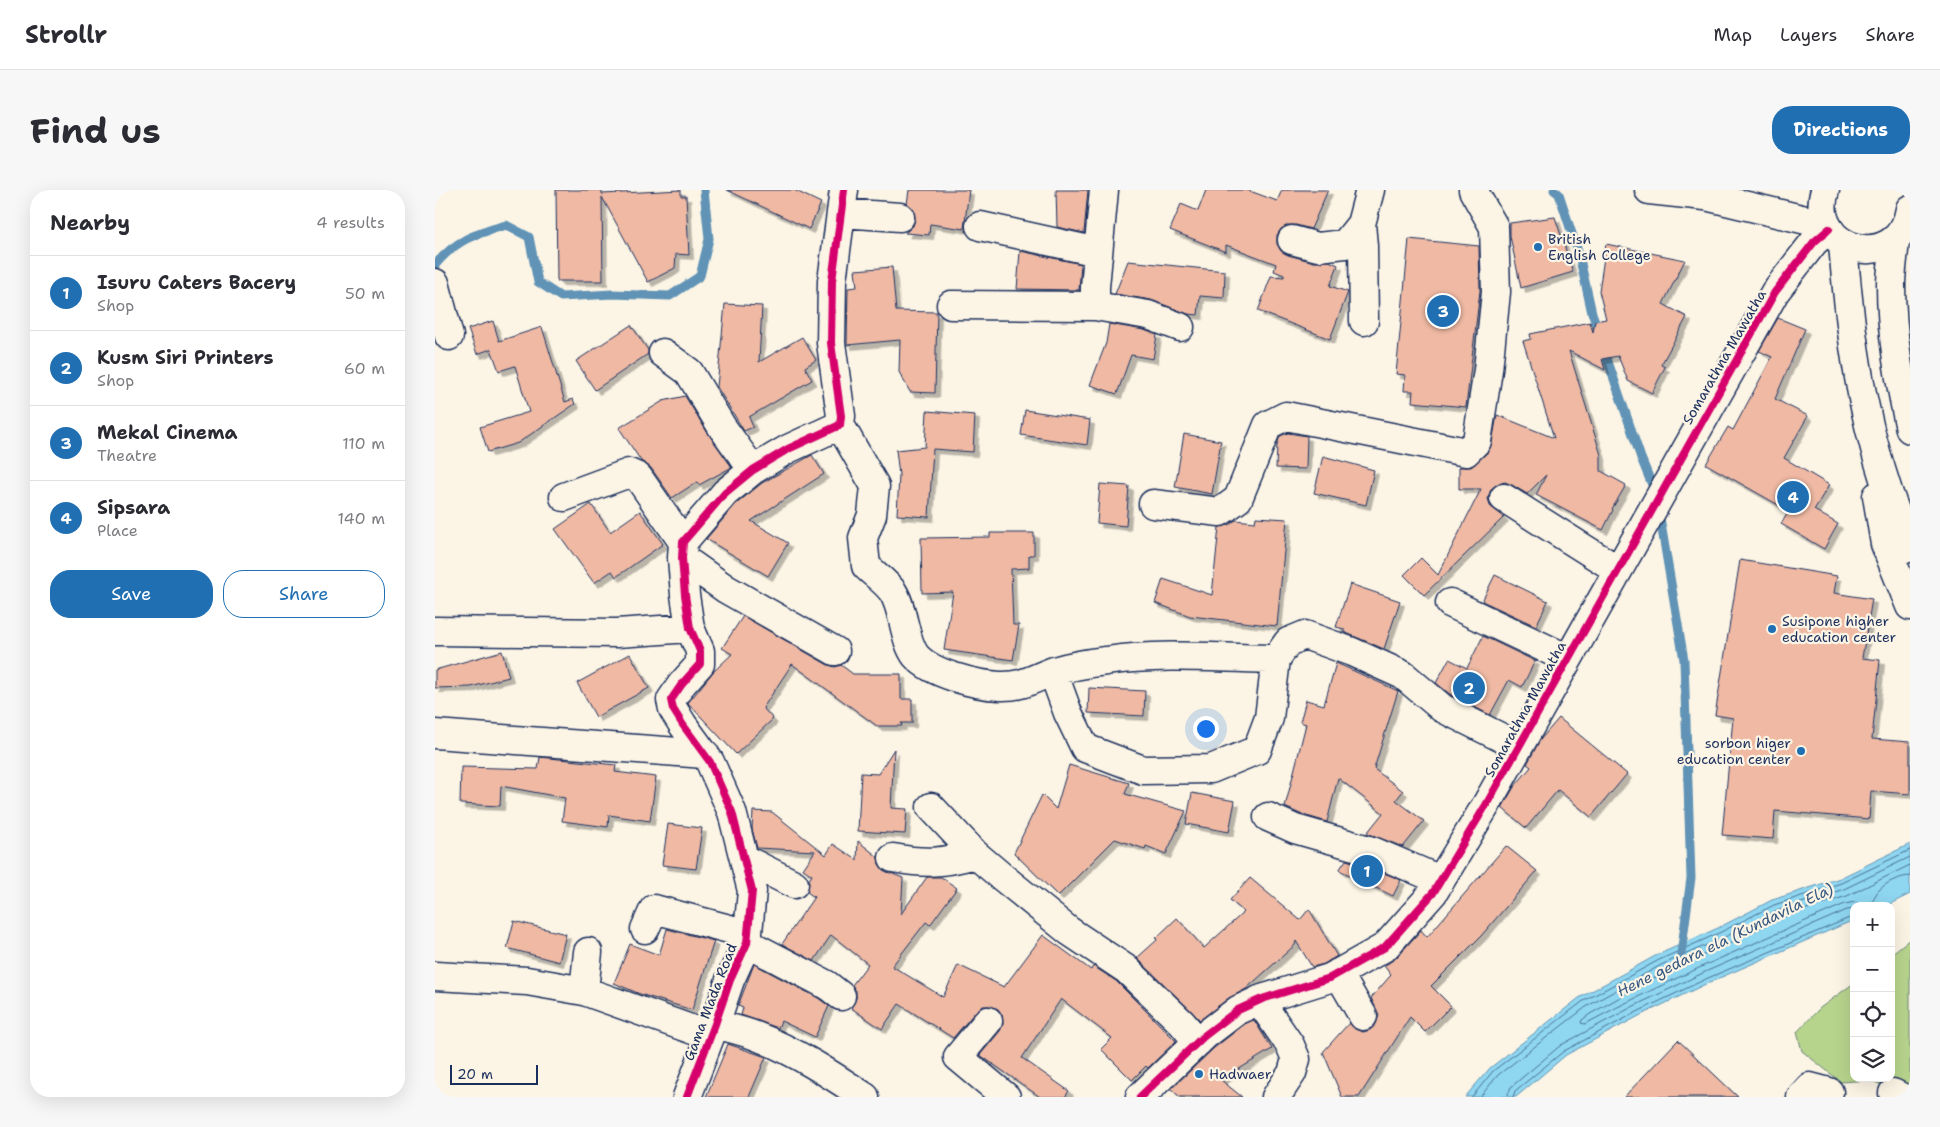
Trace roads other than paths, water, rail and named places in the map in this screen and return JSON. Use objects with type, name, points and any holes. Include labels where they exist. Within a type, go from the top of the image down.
[{"type":"main road","points":[[1095,306],[1104,190]]},
{"type":"main road","points":[[1364,321],[1361,224],[1370,190]]},
{"type":"main road","points":[[1153,504],[1220,512],[1238,499],[1268,425],[1286,416],[1466,452],[1477,441],[1488,370],[1496,292],[1494,227],[1473,190]]},
{"type":"main road","points":[[1649,190],[1705,196],[1833,232],[1854,248],[1870,250],[1885,246],[1901,237]]},
{"type":"main road","points":[[1705,196],[1753,190]]},
{"type":"main road","points":[[1825,190],[1822,206],[1833,232],[1848,306],[1867,420],[1888,493],[1910,548]]},
{"type":"main road","points":[[1907,190],[1910,204]]},
{"type":"main road","points":[[900,217],[842,201],[832,281],[831,343],[841,416],[840,425],[875,486],[872,515],[863,538],[866,566],[893,592],[901,610],[906,632],[915,655],[937,672],[1000,686],[1022,685],[1053,672],[1107,660],[1146,657],[1276,659]]},
{"type":"main road","points":[[1910,209],[1901,237],[1891,284],[1897,363],[1910,429]]},
{"type":"main road","points":[[1291,240],[1318,247],[1345,244],[1361,224]]},
{"type":"main road","points":[[980,226],[1098,252]]},
{"type":"main road","name":"Somarathna Mawatha","points":[[1150,1094],[1198,1042],[1238,1010],[1259,1000],[1330,978],[1385,947],[1433,893],[1486,805],[1775,292],[1814,242],[1833,232]]},
{"type":"main road","points":[[435,284],[449,336]]},
{"type":"main road","points":[[951,305],[1095,306],[1148,315],[1179,327]]},
{"type":"main road","points":[[663,353],[689,372],[722,427],[753,470]]},
{"type":"main road","points":[[683,550],[725,493],[753,470],[789,449],[840,425]]},
{"type":"main road","points":[[1877,457],[1878,503],[1885,544],[1910,606]]},
{"type":"main road","points":[[564,497],[629,473],[638,477],[683,550],[726,589],[835,651]]},
{"type":"main road","points":[[1504,498],[1618,570]]},
{"type":"main road","name":"Gama Mada Road","points":[[683,550],[690,628],[700,651],[700,664],[671,700],[673,710],[710,762],[732,812],[752,891],[747,939],[687,1097]]},
{"type":"main road","points":[[1449,603],[1567,660]]},
{"type":"main road","points":[[435,632],[617,633],[690,628]]},
{"type":"main road","points":[[1053,672],[1068,713],[1085,748],[1143,770],[1211,769],[1257,750],[1269,718],[1276,659],[1288,642],[1305,635],[1352,652],[1403,675],[1442,708],[1518,746]]},
{"type":"main road","points":[[435,734],[705,754]]},
{"type":"main road","points":[[931,807],[975,854],[1069,931],[1125,969],[1182,1023],[1198,1042]]},
{"type":"main road","points":[[1267,817],[1295,829],[1372,851],[1440,880]]},
{"type":"main road","points":[[893,858],[918,863],[949,861],[975,854]]},
{"type":"main road","points":[[744,860],[794,884]]},
{"type":"main road","points":[[645,929],[654,909],[747,939],[827,985],[841,996]]},
{"type":"main road","points":[[583,990],[588,952]]},
{"type":"main road","points":[[1338,973],[1363,1016]]},
{"type":"main road","points":[[435,976],[527,981],[583,990],[713,1030]]},
{"type":"main road","points":[[1259,1000],[1290,1044],[1296,1059],[1292,1073],[1276,1097]]},
{"type":"main road","points":[[988,1021],[958,1057],[1006,1097]]},
{"type":"main road","name":"Gama Mada Road","points":[[713,1030],[756,1035],[826,1071],[865,1097]]},
{"type":"main road","points":[[1801,1097],[1810,1087],[1829,1092]]},
{"type":"water","name":"Hene gedara ela (Kundavila Ela)","points":[[1910,844],[1910,894],[1894,902],[1850,902],[1850,922],[1710,982],[1639,1016],[1566,1055],[1516,1097],[1465,1097],[1490,1068],[1579,998],[1657,955],[1718,928],[1772,900],[1840,878]]},
{"type":"waterway","points":[[435,265],[459,243],[485,231],[506,225],[529,237],[538,282],[561,297],[612,294],[670,296],[700,276],[709,239],[704,190]]},
{"type":"waterway","points":[[1554,190],[1559,194],[1579,255],[1592,313],[1599,332]]},
{"type":"waterway","points":[[1603,347],[1641,458],[1655,492]]},
{"type":"waterway","name":"Hene gedara ela (Kundavila Ela)","points":[[1659,512],[1684,660],[1691,878],[1681,954]]},
{"type":"place","name":"British English College","points":[[1538,247]]},
{"type":"place","name":"Mekal Cinema","points":[[1443,311]]},
{"type":"place","name":"Sipsara","points":[[1793,497]]},
{"type":"place","name":"Susipone higher education center","points":[[1772,629]]},
{"type":"place","name":"Kusm Siri Printers","points":[[1469,688]]},
{"type":"place","name":"sorbon higer education center","points":[[1801,751]]},
{"type":"place","name":"Isuru Caters Bacery","points":[[1367,871]]},
{"type":"place","name":"Hadwaer","points":[[1199,1074]]}]
